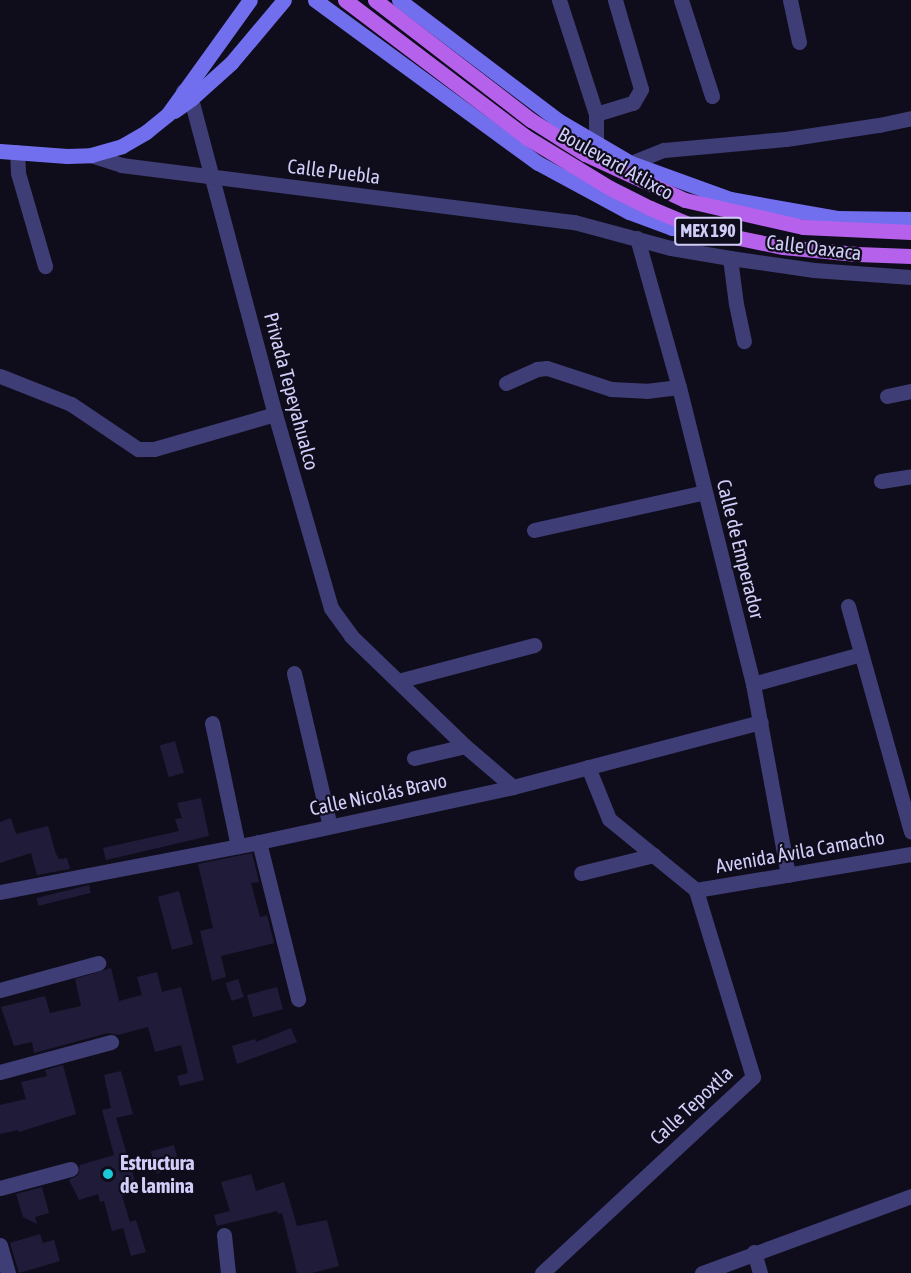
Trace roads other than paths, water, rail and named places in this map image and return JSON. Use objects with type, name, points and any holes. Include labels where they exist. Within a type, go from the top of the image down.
[{"type":"main road","points":[[187,95],[250,0]]},
{"type":"main road","points":[[303,0],[320,3],[538,163],[629,212],[672,228],[705,231]]},
{"type":"main road","name":"Boulevard Atlixco","points":[[345,0],[526,137],[610,188],[650,208],[705,231],[783,247],[857,255],[911,256]]},
{"type":"main road","points":[[350,26],[366,3],[374,0]]},
{"type":"main road","name":"MEX 190","points":[[374,0],[531,120],[585,154],[685,200],[803,227],[911,232]]},
{"type":"main road","points":[[399,0],[559,121],[631,163],[730,199],[838,218],[911,219]]},
{"type":"main road","points":[[0,151],[68,156],[91,155],[122,146],[146,132],[187,95],[231,63],[284,3]]},
{"type":"street","points":[[559,0],[596,114],[596,143]]},
{"type":"street","points":[[596,114],[633,103],[641,89],[615,0]]},
{"type":"street","points":[[681,0],[712,96]]},
{"type":"street","points":[[790,0],[799,42]]},
{"type":"street","name":"Privada Tepeyahualco","points":[[187,95],[213,177],[275,414],[331,608],[351,636],[465,746],[513,787]]},
{"type":"street","points":[[631,163],[664,150],[786,139],[911,118]]},
{"type":"street","points":[[17,152],[18,172],[45,266]]},
{"type":"street","name":"Calle Puebla","points":[[91,155],[121,165],[574,222]]},
{"type":"street","name":"Calle Oaxaca","points":[[574,222],[671,248],[730,258],[814,270],[911,277]]},
{"type":"street","name":"Calle de Emperador","points":[[637,238],[679,387],[753,684],[788,875]]},
{"type":"street","points":[[730,258],[744,341]]},
{"type":"street","points":[[506,383],[537,369],[547,368],[611,389],[646,391],[679,387]]},
{"type":"street","points":[[0,376],[71,404],[138,449],[154,449],[275,414]]},
{"type":"street","points":[[887,396],[911,391]]},
{"type":"street","points":[[881,481],[911,477]]},
{"type":"street","points":[[534,530],[705,492]]},
{"type":"street","points":[[848,606],[911,831]]},
{"type":"street","points":[[398,681],[534,645]]},
{"type":"street","points":[[753,684],[861,654]]},
{"type":"street","points":[[294,673],[330,826]]},
{"type":"street","name":"Calle Nicolás Bravo","points":[[0,892],[259,842],[513,787],[761,722]]},
{"type":"street","points":[[212,723],[238,846]]},
{"type":"street","points":[[414,758],[465,746]]},
{"type":"street","points":[[588,768],[609,819],[696,890]]},
{"type":"street","points":[[259,842],[298,999]]},
{"type":"street","name":"Avenida Ávila Camacho","points":[[696,890],[911,854]]},
{"type":"street","points":[[581,873],[654,855]]},
{"type":"street","name":"Calle Tepoxtla","points":[[542,1273],[753,1077],[696,890]]},
{"type":"street","points":[[0,990],[98,963]]},
{"type":"street","points":[[0,1072],[111,1042]]},
{"type":"street","points":[[0,1188],[71,1168]]},
{"type":"street","points":[[702,1273],[911,1196]]},
{"type":"street","points":[[224,1235],[228,1273]]},
{"type":"street","points":[[0,1245],[8,1273]]},
{"type":"street","points":[[754,1252],[760,1273]]},
{"type":"place","name":"Estructura de lamina","points":[[108,1174]]}]
